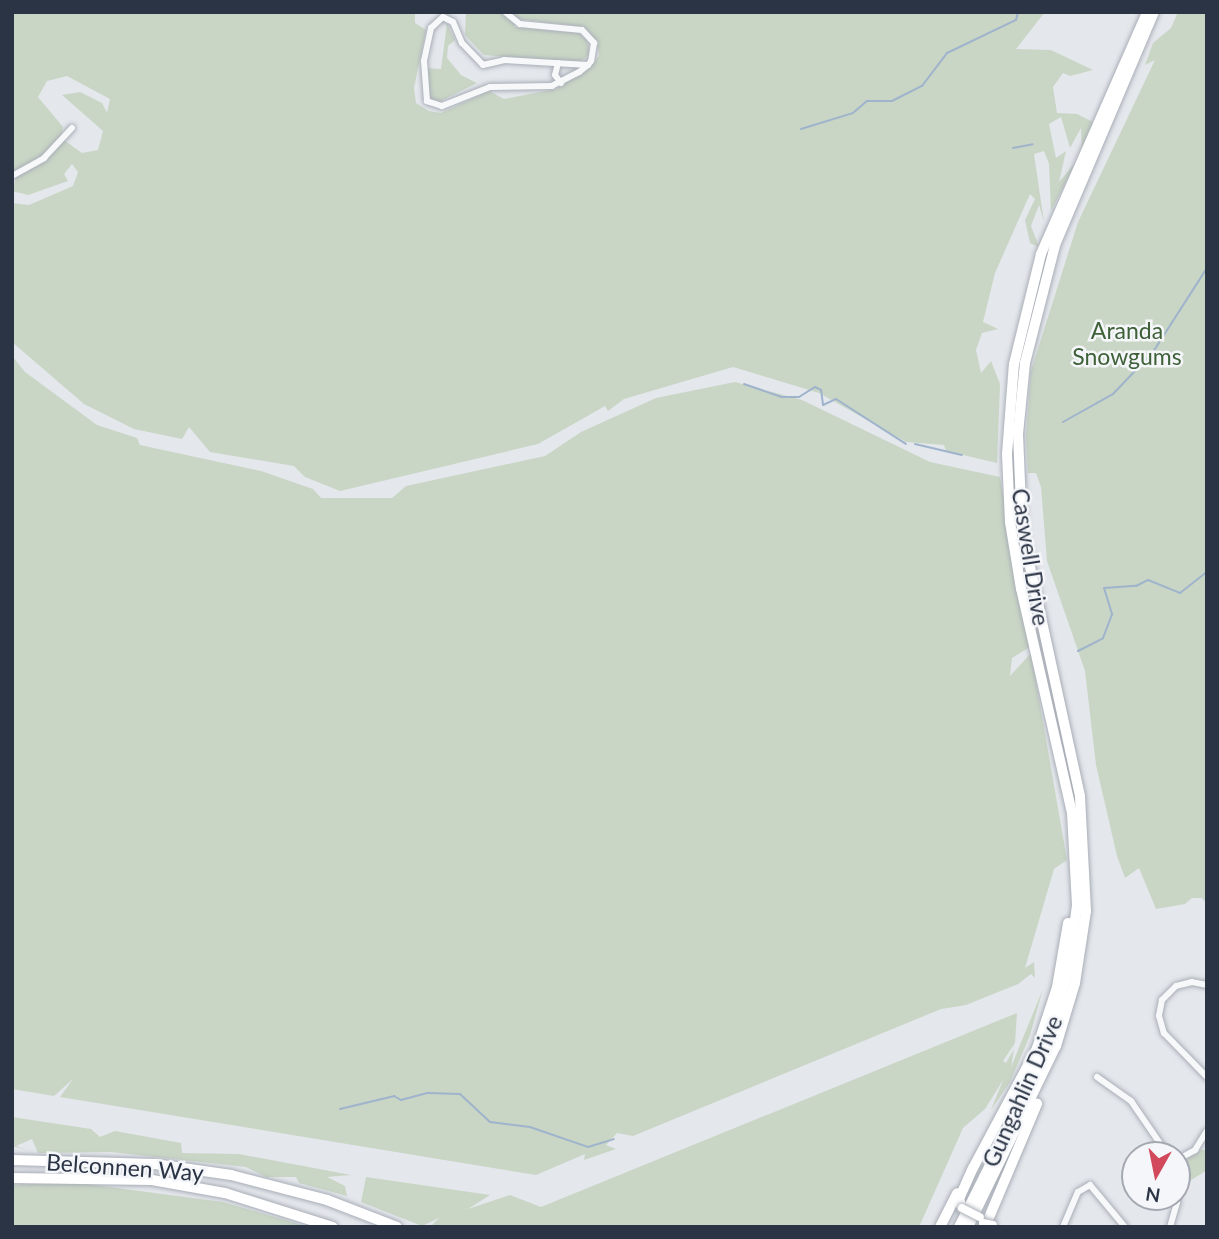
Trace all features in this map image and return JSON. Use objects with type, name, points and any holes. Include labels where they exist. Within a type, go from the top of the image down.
[{"type":"highway","name":"Caswell Drive","points":[[1057,743],[1030,630],[1008,499],[1014,364],[1041,254],[1147,12]]},
{"type":"highway","name":"Caswell Drive","points":[[1072,995],[1086,911],[1086,840],[1025,550],[1018,480],[1020,410],[1029,338],[1055,245],[1154,12]]},
{"type":"highway","points":[[961,1208],[960,1199],[973,1168],[1008,1110],[1051,1007],[1068,923],[1071,842],[1057,743]]},
{"type":"highway","name":"Gungahlin Drive","points":[[959,1227],[1041,1059],[1068,971],[1077,859],[1057,743]]},
{"type":"highway","points":[[986,1223],[1059,1050],[1072,995]]},
{"type":"highway","name":"Gungahlin Drive","points":[[968,1227],[1043,1077],[1072,995]]},
{"type":"highway","points":[[940,1227],[974,1160],[1008,1110]]},
{"type":"main road","name":"Belconnen Way","points":[[12,1161],[155,1164],[231,1175],[327,1200],[397,1227]]},
{"type":"main road","name":"Belconnen Way","points":[[12,1178],[152,1180],[225,1193],[333,1227]]},
{"type":"street","points":[[505,12],[520,24],[582,30],[595,49],[588,65],[563,82],[490,87],[436,106],[426,102],[422,83],[431,28],[443,17],[453,22],[461,43],[480,63],[588,65]]},
{"type":"street","points":[[561,64],[555,75],[563,82]]},
{"type":"street","points":[[561,64],[563,82]]},
{"type":"street","points":[[12,176],[44,158],[72,128]]},
{"type":"street","points":[[1207,985],[1192,982],[1176,986],[1162,1000],[1158,1016],[1164,1033],[1207,1077]]},
{"type":"street","points":[[1097,1077],[1131,1101],[1158,1141]]},
{"type":"street","points":[[1204,1146],[1207,1131]]},
{"type":"street","points":[[1063,1227],[1078,1192],[1090,1185],[1125,1227]]},
{"type":"street","points":[[961,1208],[986,1223]]},
{"type":"green space","points":[[12,12],[415,12],[415,23],[426,30],[414,88],[416,103],[429,111],[441,113],[489,91],[504,99],[556,89],[589,68],[599,56],[597,41],[584,27],[517,19],[514,27],[578,33],[587,40],[590,54],[579,63],[484,55],[465,35],[466,12],[1045,12],[1016,49],[1051,50],[1093,70],[1070,76],[1063,73],[1053,87],[1057,113],[1077,114],[1093,122],[1082,151],[1081,128],[1070,148],[1061,117],[1049,124],[1056,158],[1066,151],[1059,182],[1076,162],[1051,211],[1049,164],[1044,151],[1034,154],[1044,222],[1039,205],[1031,226],[1039,247],[1030,243],[1025,220],[1035,199],[1030,194],[995,273],[983,322],[998,329],[982,333],[976,350],[981,373],[991,361],[1000,384],[997,463],[946,451],[944,445],[906,442],[819,393],[733,367],[624,399],[608,411],[605,406],[538,444],[340,491],[305,477],[294,466],[210,452],[189,427],[182,439],[134,429],[84,404],[12,342],[12,203],[29,205],[73,186],[78,172],[72,164],[64,174],[68,181],[28,195],[12,191],[18,172],[29,166],[12,172]],"holes":[[[67,76],[110,99],[107,113],[102,103],[80,92],[62,95],[103,131],[98,150],[82,153],[61,138],[63,127],[38,97],[47,81]]]},
{"type":"green space","name":"Aranda Snowgums","points":[[1178,12],[1207,12],[1207,904],[1202,898],[1192,898],[1185,904],[1156,909],[1139,868],[1125,878],[1117,856],[1096,765],[1085,671],[1047,561],[1041,487],[1036,473],[1028,473],[1026,437],[1031,371],[1078,222],[1155,60],[1145,65],[1153,43],[1171,28]]},
{"type":"green space","points":[[447,23],[455,40],[448,46],[447,58],[461,75],[477,83],[437,103],[427,96],[425,68],[441,69]]},
{"type":"green space","points":[[12,356],[25,372],[97,425],[137,438],[140,445],[261,471],[313,489],[321,498],[392,498],[406,486],[545,456],[581,432],[656,398],[735,382],[802,400],[930,462],[1000,477],[1030,647],[1012,658],[1010,676],[1031,653],[1067,860],[1054,869],[1025,968],[1034,962],[1035,978],[1031,974],[1018,984],[966,1005],[941,1009],[633,1136],[617,1133],[606,1145],[616,1149],[584,1160],[585,1154],[536,1175],[60,1097],[73,1079],[54,1096],[12,1089]]},
{"type":"green space","points":[[1043,989],[1030,1035],[1010,1082],[991,1110],[1003,1080],[985,1109],[963,1128],[919,1227],[430,1227],[439,1218],[422,1226],[361,1202],[366,1177],[490,1195],[468,1209],[510,1195],[541,1207],[1017,1013],[1015,1043],[1003,1061],[1006,1063],[1014,1049],[1011,1067]]},
{"type":"green space","points":[[12,1117],[91,1129],[100,1137],[115,1131],[181,1143],[182,1153],[239,1154],[351,1175],[327,1177],[345,1186],[347,1196],[299,1183],[296,1177],[266,1177],[246,1167],[111,1152],[38,1153],[32,1139],[16,1146],[27,1150],[12,1146]]},
{"type":"green space","points":[[1201,1150],[1207,1150],[1207,1170],[1191,1180],[1191,1156]]},
{"type":"green space","points":[[71,1182],[223,1202],[309,1227],[12,1227],[12,1185]]},
{"type":"waterway","points":[[801,129],[853,113],[867,101],[892,101],[922,86],[947,53],[1016,20],[1018,12]]},
{"type":"waterway","points":[[1013,148],[1033,144]]},
{"type":"waterway","points":[[1063,422],[1113,394],[1153,352],[1207,268]]},
{"type":"waterway","points":[[744,384],[781,397],[799,397],[815,387],[821,390],[823,405],[836,399],[906,444]]},
{"type":"waterway","points":[[915,444],[962,455]]},
{"type":"waterway","points":[[1078,651],[1103,638],[1112,614],[1104,588],[1136,586],[1148,580],[1180,593],[1207,572]]},
{"type":"waterway","points":[[340,1109],[394,1096],[401,1100],[428,1093],[460,1094],[490,1122],[530,1127],[588,1147],[614,1139]]}]
